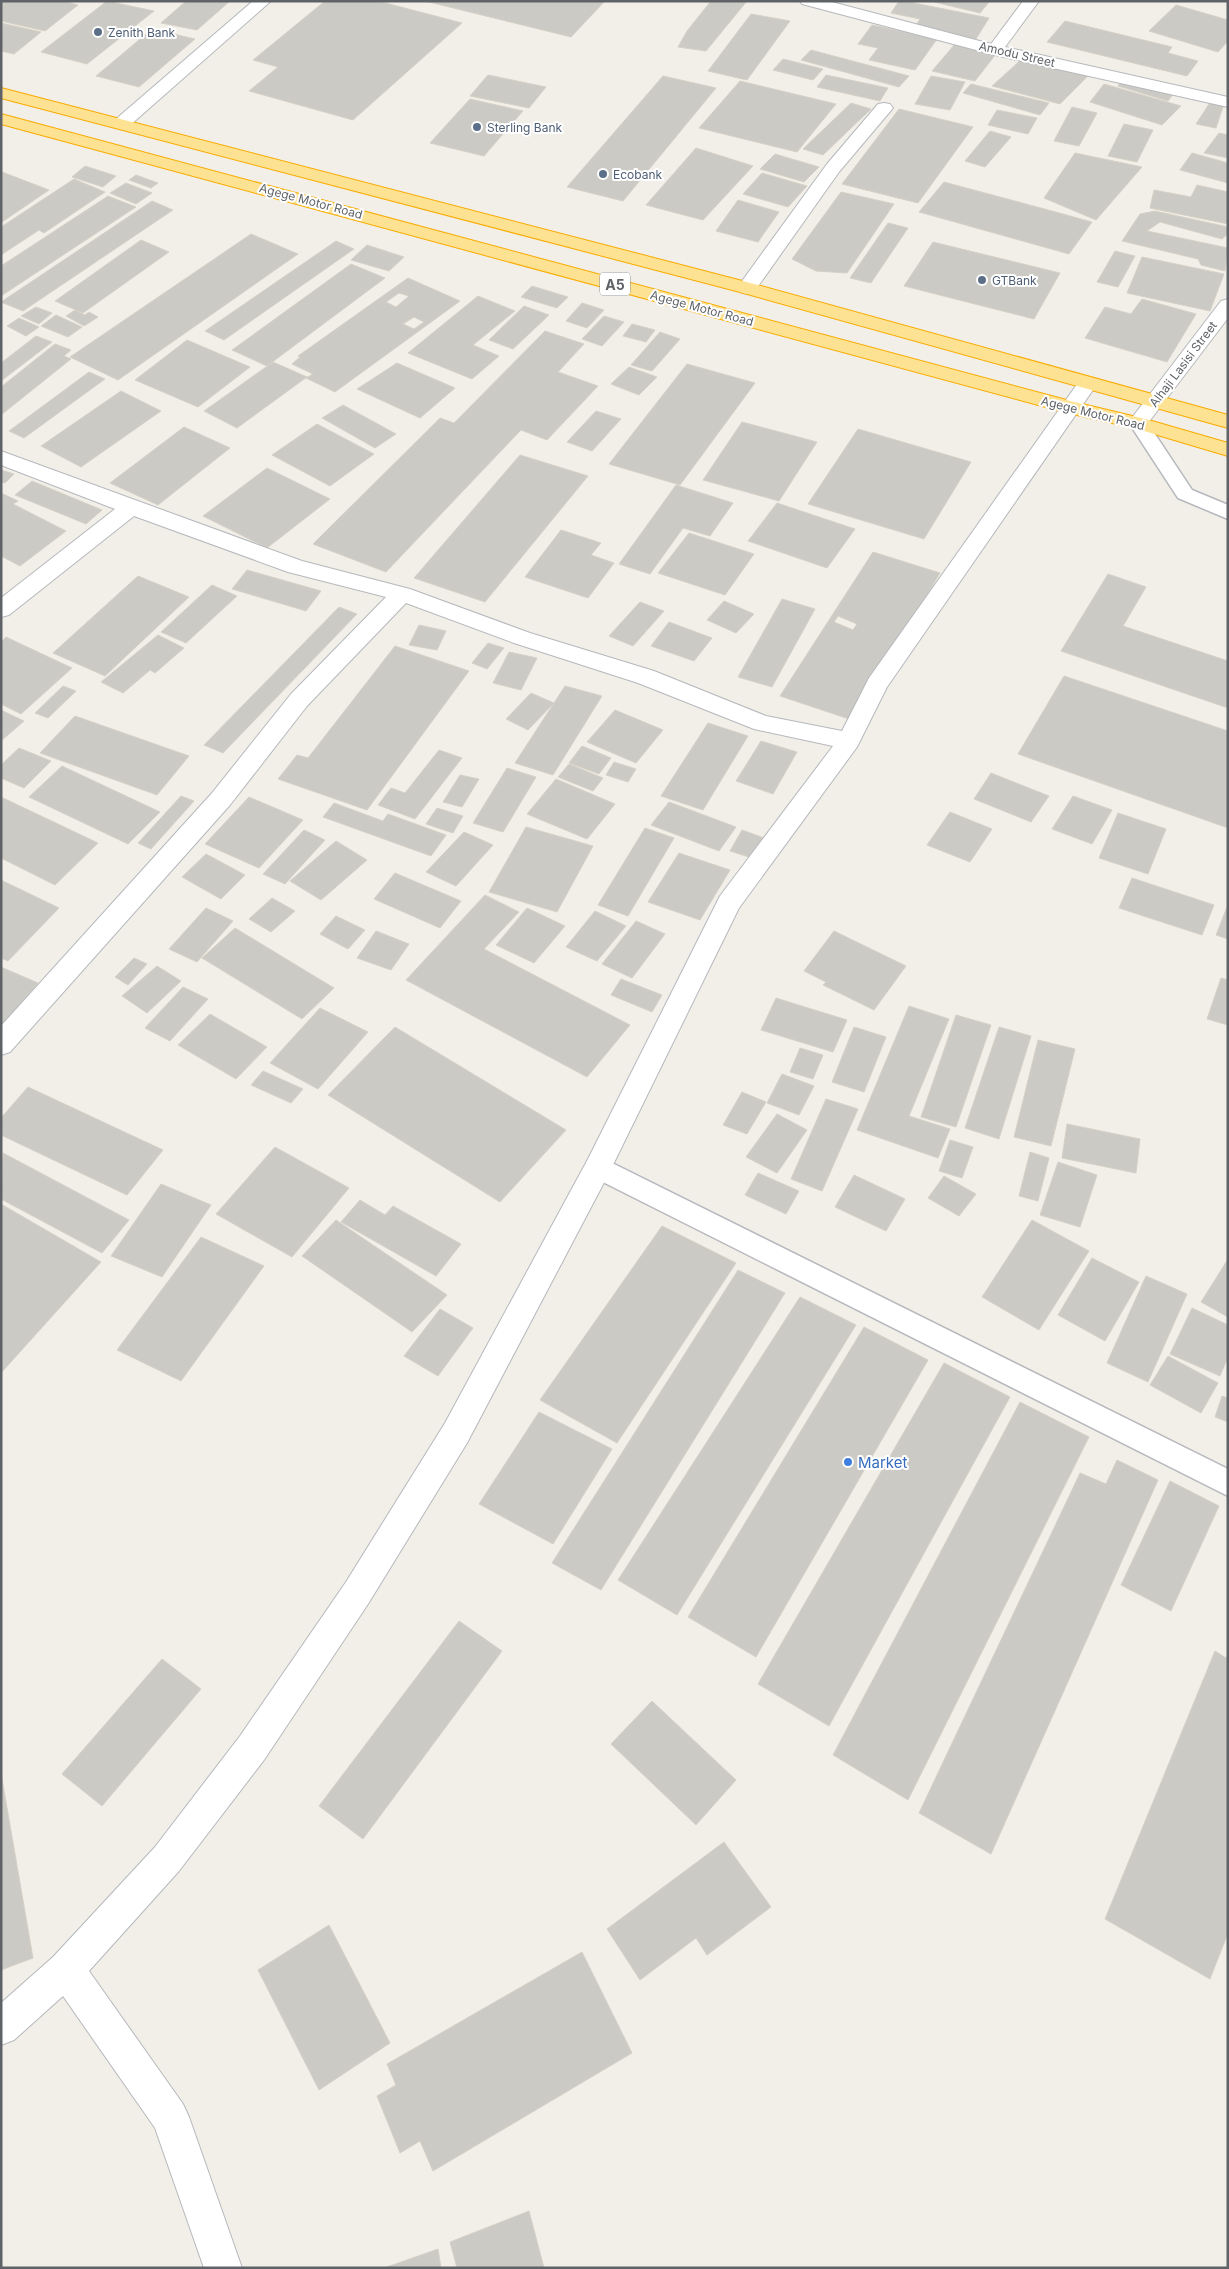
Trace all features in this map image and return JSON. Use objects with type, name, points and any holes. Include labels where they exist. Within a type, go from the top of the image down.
[{"type":"highway","name":"Agege Motor Road","points":[[1,93],[122,123],[748,288],[1228,422]]},
{"type":"highway","name":"Agege Motor Road","points":[[1,119],[1071,408],[1138,423],[1228,450]]},
{"type":"street","points":[[122,123],[264,1]]},
{"type":"street","name":"Amodu Street","points":[[808,1],[996,50],[1228,102]]},
{"type":"street","points":[[996,50],[1031,1]]},
{"type":"street","points":[[748,288],[833,168],[884,108]]},
{"type":"street","name":"Alhaji Lasisi Street","points":[[1138,423],[1228,305]]},
{"type":"street","points":[[1,2027],[66,1970],[168,1859],[252,1748],[356,1593],[456,1433],[598,1167],[729,903],[849,741],[877,684],[1087,384]]},
{"type":"street","points":[[1,458],[296,567],[402,594],[522,638],[646,678],[762,723],[849,741]]},
{"type":"street","points":[[1,610],[130,507]]},
{"type":"street","points":[[1,1044],[221,799],[299,700],[402,594]]},
{"type":"street","points":[[66,1970],[170,2117],[222,2268]]},
{"type":"lane","points":[[1138,423],[1185,494],[1228,513]]},
{"type":"lane","points":[[598,1167],[1228,1483]]},
{"type":"building","points":[[1,1],[63,1],[78,5],[45,31],[1,21]]},
{"type":"building","name":"Zenith Bank","points":[[107,1],[154,11],[87,64],[41,52]]},
{"type":"building","points":[[186,1],[230,1],[197,30],[161,23]]},
{"type":"building","points":[[325,1],[378,1],[462,23],[353,120],[249,91],[278,67],[253,60]]},
{"type":"building","points":[[425,1],[605,1],[571,37]]},
{"type":"building","points":[[711,1],[747,1],[706,51],[678,47],[687,31]]},
{"type":"building","points":[[899,1],[989,18],[976,39],[915,27],[920,19],[891,13]]},
{"type":"building","points":[[930,1],[990,1],[980,13]]},
{"type":"building","points":[[1176,5],[1228,20],[1228,41],[1218,52],[1149,31]]},
{"type":"building","points":[[751,14],[790,21],[747,80],[708,71]]},
{"type":"building","points":[[1065,21],[1172,47],[1168,53],[1198,61],[1187,76],[1047,42]]},
{"type":"building","points":[[1,23],[41,32],[14,54],[1,51]]},
{"type":"building","points":[[872,25],[937,39],[915,70],[869,60],[878,48],[858,44]]},
{"type":"building","points":[[152,29],[195,39],[139,87],[96,76]]},
{"type":"building","points":[[955,44],[996,54],[975,81],[932,71]]},
{"type":"building","points":[[811,50],[909,76],[899,87],[801,60]]},
{"type":"building","points":[[1023,58],[1090,74],[1060,104],[992,86]]},
{"type":"building","points":[[783,59],[823,69],[813,80],[773,70]]},
{"type":"building","points":[[488,75],[546,87],[529,108],[470,96]]},
{"type":"building","points":[[826,75],[888,88],[880,101],[817,87]]},
{"type":"building","points":[[663,76],[716,88],[623,201],[567,187]]},
{"type":"building","points":[[931,76],[965,82],[950,110],[915,104]]},
{"type":"building","points":[[1122,80],[1174,93],[1168,101],[1118,86]]},
{"type":"building","points":[[740,81],[836,104],[797,152],[699,128]]},
{"type":"building","points":[[971,84],[1049,103],[1040,115],[963,93]]},
{"type":"building","points":[[1104,84],[1181,106],[1162,125],[1090,102]]},
{"type":"building","name":"Sterling Bank","points":[[470,99],[523,111],[484,156],[430,143]]},
{"type":"building","points":[[1211,101],[1224,104],[1216,128],[1196,124]]},
{"type":"building","points":[[851,103],[871,109],[823,155],[803,149]]},
{"type":"building","points":[[1072,107],[1097,113],[1079,146],[1054,141]]},
{"type":"building","points":[[899,109],[973,127],[918,203],[842,184]]},
{"type":"building","points":[[997,110],[1037,118],[1028,134],[988,125]]},
{"type":"building","points":[[1124,124],[1153,130],[1137,162],[1108,156]]},
{"type":"building","points":[[990,131],[1011,137],[985,167],[965,161]]},
{"type":"building","points":[[1219,133],[1228,135],[1228,158],[1204,153]]},
{"type":"building","points":[[696,148],[753,166],[703,220],[646,205]]},
{"type":"building","points":[[1075,153],[1142,167],[1096,220],[1044,198]]},
{"type":"building","points":[[1192,153],[1228,163],[1228,183],[1180,170]]},
{"type":"building","points":[[775,154],[819,167],[804,182],[760,169]]},
{"type":"building","points":[[85,166],[116,176],[103,187],[72,177]]},
{"type":"building","points":[[2,172],[49,190],[2,222]]},
{"type":"building","points":[[762,173],[807,186],[788,207],[743,194]]},
{"type":"building","points":[[136,175],[158,183],[151,188],[129,180]]},
{"type":"building","points":[[74,179],[105,192],[44,233],[39,230],[1,255],[1,227]]},
{"type":"building","points":[[944,182],[1092,222],[1069,254],[919,212]]},
{"type":"building","points":[[126,183],[152,193],[136,204],[110,193]]},
{"type":"building","points":[[1197,185],[1228,192],[1228,224],[1150,208],[1154,190],[1191,197]]},
{"type":"building","points":[[841,192],[894,204],[847,273],[816,271],[792,259]]},
{"type":"building","points":[[108,196],[136,207],[1,296],[1,266]]},
{"type":"building","points":[[738,200],[779,212],[758,242],[716,231]]},
{"type":"building","points":[[152,201],[173,210],[23,311],[1,302]]},
{"type":"building","points":[[1155,211],[1228,227],[1228,234],[1222,239],[1160,222],[1147,231],[1228,248],[1225,271],[1201,265],[1198,259],[1122,241],[1140,214]]},
{"type":"building","points":[[888,223],[908,228],[871,283],[850,278]]},
{"type":"building","points":[[251,234],[298,254],[118,380],[70,357]]},
{"type":"building","points":[[141,240],[169,252],[83,313],[55,301]]},
{"type":"building","points":[[336,241],[354,249],[224,340],[205,331]]},
{"type":"building","name":"GTBank","points":[[933,242],[1060,273],[1034,319],[904,286]]},
{"type":"building","points":[[367,245],[404,257],[389,271],[351,260]]},
{"type":"building","points":[[1115,251],[1135,256],[1118,287],[1097,282]]},
{"type":"building","points":[[1142,257],[1224,274],[1210,311],[1127,293]]},
{"type":"building","points":[[351,264],[385,278],[267,366],[232,350]]},
{"type":"building","points":[[408,278],[460,301],[335,392],[306,378],[313,374],[292,364],[300,357],[298,356]],"holes":[[[399,293],[409,296],[396,307],[386,302]],[[414,317],[424,322],[414,329],[403,324]]]},
{"type":"building","points":[[532,286],[568,297],[557,308],[521,297]]},
{"type":"building","points":[[478,296],[515,311],[473,345],[499,356],[472,379],[408,353]]},
{"type":"building","points":[[1142,299],[1196,314],[1167,362],[1085,338],[1105,307],[1131,314]]},
{"type":"building","points":[[582,303],[604,310],[587,328],[566,321]]},
{"type":"building","points":[[524,306],[549,315],[513,349],[489,340]]},
{"type":"building","points":[[36,307],[52,313],[39,324],[21,316]]},
{"type":"building","points":[[75,310],[85,315],[89,312],[98,317],[84,326],[66,316]]},
{"type":"building","points":[[56,315],[82,327],[68,337],[41,326]]},
{"type":"building","points":[[604,316],[624,322],[602,346],[582,339]]},
{"type":"building","points":[[19,318],[39,327],[26,336],[7,326]]},
{"type":"building","points":[[632,324],[655,330],[646,342],[623,336]]},
{"type":"building","points":[[545,331],[584,344],[558,372],[598,386],[547,440],[521,430],[386,572],[313,544],[440,418],[454,423]]},
{"type":"building","points":[[660,332],[680,339],[652,371],[631,365]]},
{"type":"building","points":[[36,336],[52,342],[1,381],[1,363]]},
{"type":"building","points":[[187,340],[250,367],[198,407],[135,380]]},
{"type":"building","points":[[55,344],[71,350],[64,356],[71,359],[1,415],[1,387]]},
{"type":"building","points":[[273,362],[307,377],[237,428],[204,411]]},
{"type":"building","points":[[397,363],[455,388],[420,418],[357,389]]},
{"type":"building","points":[[687,364],[755,383],[680,485],[609,464]]},
{"type":"building","points":[[629,367],[657,377],[639,395],[611,384]]},
{"type":"building","points":[[89,372],[105,379],[24,438],[9,431]]},
{"type":"building","points":[[121,391],[161,411],[81,467],[41,446]]},
{"type":"building","points":[[343,405],[396,434],[375,448],[322,418]]},
{"type":"building","points":[[596,411],[621,419],[592,451],[567,442]]},
{"type":"building","points":[[742,422],[817,442],[779,501],[703,480]]},
{"type":"building","points":[[317,424],[374,454],[330,486],[272,455]]},
{"type":"building","points":[[184,427],[230,448],[158,505],[110,483]]},
{"type":"building","points":[[858,429],[971,462],[924,539],[808,504]]},
{"type":"building","points":[[520,455],[588,476],[485,602],[414,578]]},
{"type":"building","points":[[267,468],[330,499],[267,548],[203,516]]},
{"type":"building","points":[[1,470],[14,474],[5,483],[1,482]]},
{"type":"building","points":[[32,481],[102,510],[86,524],[15,495]]},
{"type":"building","points":[[676,485],[733,503],[710,536],[683,528],[650,574],[619,564]]},
{"type":"building","points":[[1,493],[18,501],[13,504],[66,531],[20,566],[1,556]]},
{"type":"building","points":[[777,503],[855,529],[827,568],[748,541]]},
{"type":"building","points":[[561,530],[601,543],[591,555],[614,563],[588,598],[525,577]]},
{"type":"building","points":[[689,533],[754,554],[725,595],[658,573]]},
{"type":"building","points":[[873,552],[940,573],[852,720],[780,696]],"holes":[[[838,616],[857,624],[853,630],[834,622]]]},
{"type":"building","points":[[247,570],[321,591],[306,611],[232,589]]},
{"type":"building","points":[[1108,574],[1146,587],[1123,626],[1228,661],[1228,708],[1061,651]]},
{"type":"building","points":[[138,576],[189,597],[105,676],[53,653]]},
{"type":"building","points":[[212,585],[237,596],[186,643],[161,632]]},
{"type":"building","points":[[782,599],[815,609],[772,687],[738,677]]},
{"type":"building","points":[[724,601],[754,614],[736,633],[707,620]]},
{"type":"building","points":[[640,602],[664,611],[633,646],[609,636]]},
{"type":"building","points":[[339,607],[357,614],[223,753],[204,745]]},
{"type":"building","points":[[669,622],[712,638],[694,661],[651,646]]},
{"type":"building","points":[[419,625],[446,631],[437,650],[409,645]]},
{"type":"building","points":[[158,635],[184,648],[155,673],[150,670],[123,693],[101,682]]},
{"type":"building","points":[[6,637],[72,668],[21,714],[1,704],[1,642]]},
{"type":"building","points":[[488,643],[504,648],[487,669],[472,663]]},
{"type":"building","points":[[395,646],[469,671],[367,810],[278,779],[297,755],[308,758]]},
{"type":"building","points":[[509,652],[537,658],[521,690],[493,683]]},
{"type":"building","points":[[1064,676],[1228,731],[1228,828],[1018,754]]},
{"type":"building","points":[[63,686],[76,691],[48,718],[35,713]]},
{"type":"building","points":[[565,686],[602,696],[553,775],[515,763]]},
{"type":"building","points":[[531,693],[554,703],[528,730],[506,719]]},
{"type":"building","points":[[1,710],[24,721],[1,741]]},
{"type":"building","points":[[615,710],[663,730],[636,763],[587,742]]},
{"type":"building","points":[[75,716],[189,756],[157,795],[40,753]]},
{"type":"building","points":[[708,723],[748,736],[703,810],[661,796]]},
{"type":"building","points":[[761,741],[797,752],[773,794],[736,781]]},
{"type":"building","points":[[582,746],[611,758],[599,774],[569,763]]},
{"type":"building","points":[[19,748],[51,761],[24,788],[1,778],[1,765]]},
{"type":"building","points":[[439,750],[462,758],[415,819],[378,805],[391,788],[405,793]]},
{"type":"building","points":[[614,762],[636,769],[628,782],[606,775]]},
{"type":"building","points":[[569,764],[603,778],[593,791],[558,777]]},
{"type":"building","points":[[62,766],[160,812],[128,844],[29,797]]},
{"type":"building","points":[[507,768],[536,777],[503,832],[473,823]]},
{"type":"building","points":[[991,773],[1049,796],[1031,822],[974,799]]},
{"type":"building","points":[[460,775],[479,779],[462,807],[443,802]]},
{"type":"building","points":[[556,779],[615,804],[587,839],[527,814]]},
{"type":"building","points":[[181,796],[194,801],[151,849],[138,843]]},
{"type":"building","points":[[1073,796],[1112,810],[1092,844],[1052,829]]},
{"type":"building","points":[[1,797],[98,843],[55,885],[1,858]]},
{"type":"building","points":[[249,797],[303,820],[259,868],[205,844]]},
{"type":"building","points":[[669,802],[736,827],[719,851],[651,825]]},
{"type":"building","points":[[334,803],[383,821],[388,814],[446,835],[431,856],[323,817]]},
{"type":"building","points":[[437,808],[463,816],[453,833],[426,824]]},
{"type":"building","points":[[950,812],[992,829],[970,862],[927,845]]},
{"type":"building","points":[[1118,813],[1166,829],[1148,874],[1099,858]]},
{"type":"building","points":[[526,827],[593,846],[557,912],[489,892]]},
{"type":"building","points":[[645,828],[674,838],[628,916],[598,905]]},
{"type":"building","points":[[304,830],[325,840],[285,884],[263,874]]},
{"type":"building","points":[[742,830],[767,839],[755,859],[730,851]]},
{"type":"building","points":[[464,832],[493,845],[456,886],[426,872]]},
{"type":"building","points":[[336,841],[367,860],[321,900],[290,881]]},
{"type":"building","points":[[679,853],[730,870],[700,920],[648,902]]},
{"type":"building","points":[[206,854],[245,875],[221,899],[182,877]]},
{"type":"building","points":[[395,873],[461,901],[440,928],[374,899]]},
{"type":"building","points":[[1132,878],[1214,905],[1202,935],[1119,908]]},
{"type":"building","points":[[1,880],[59,908],[8,961],[1,958]]},
{"type":"building","points":[[485,895],[519,912],[484,949],[630,1025],[587,1077],[406,980]]},
{"type":"building","points":[[272,898],[295,911],[271,932],[249,919]]},
{"type":"building","points":[[1228,907],[1228,939],[1216,935]]},
{"type":"building","points":[[206,908],[233,921],[197,962],[169,949]]},
{"type":"building","points":[[527,908],[565,926],[534,963],[496,945]]},
{"type":"building","points":[[595,911],[626,926],[597,961],[566,947]]},
{"type":"building","points":[[336,916],[365,930],[348,949],[320,934]]},
{"type":"building","points":[[636,921],[665,934],[632,978],[602,964]]},
{"type":"building","points":[[235,928],[334,988],[302,1019],[202,958]]},
{"type":"building","points":[[376,931],[409,944],[391,970],[357,958]]},
{"type":"building","points":[[834,931],[906,966],[874,1010],[823,985],[826,982],[804,971]]},
{"type":"building","points":[[134,958],[147,964],[128,985],[115,977]]},
{"type":"building","points":[[157,966],[181,981],[147,1013],[122,996]]},
{"type":"building","points":[[1,967],[38,983],[1,1026]]},
{"type":"building","points":[[1221,978],[1228,980],[1228,1025],[1207,1019]]},
{"type":"building","points":[[621,979],[662,995],[652,1012],[611,995]]},
{"type":"building","points":[[183,987],[208,999],[170,1041],[145,1028]]},
{"type":"building","points":[[776,998],[847,1020],[833,1052],[761,1030]]},
{"type":"building","points":[[909,1006],[949,1019],[909,1116],[950,1129],[938,1158],[857,1130]]},
{"type":"building","points":[[320,1008],[368,1032],[318,1089],[270,1063]]},
{"type":"building","points":[[210,1014],[267,1047],[236,1079],[178,1045]]},
{"type":"building","points":[[956,1015],[991,1025],[956,1127],[921,1117]]},
{"type":"building","points":[[395,1027],[566,1130],[500,1202],[328,1095]]},
{"type":"building","points":[[854,1027],[886,1037],[864,1092],[832,1082]]},
{"type":"building","points":[[999,1027],[1031,1036],[999,1139],[965,1128]]},
{"type":"building","points":[[1038,1040],[1075,1049],[1051,1146],[1014,1137]]},
{"type":"building","points":[[800,1048],[823,1055],[813,1079],[790,1072]]},
{"type":"building","points":[[263,1071],[303,1089],[291,1103],[251,1085]]},
{"type":"building","points":[[782,1074],[814,1086],[799,1115],[767,1103]]},
{"type":"building","points":[[28,1087],[163,1150],[127,1195],[1,1135],[1,1118]]},
{"type":"building","points":[[742,1092],[766,1102],[747,1134],[723,1125]]},
{"type":"building","points":[[826,1099],[858,1109],[822,1191],[791,1179]]},
{"type":"building","points":[[777,1114],[807,1130],[777,1173],[746,1157]]},
{"type":"building","points":[[1067,1124],[1140,1139],[1136,1173],[1062,1158]]},
{"type":"building","points":[[950,1140],[973,1147],[962,1178],[939,1171]]},
{"type":"building","points":[[275,1147],[349,1188],[292,1257],[216,1214]]},
{"type":"building","points":[[1030,1152],[1049,1158],[1038,1201],[1019,1196]]},
{"type":"building","points":[[3,1153],[129,1220],[102,1253],[1,1199]]},
{"type":"building","points":[[1058,1162],[1097,1175],[1080,1227],[1040,1215]]},
{"type":"building","points":[[758,1173],[799,1191],[786,1214],[745,1195]]},
{"type":"building","points":[[854,1175],[905,1199],[886,1231],[835,1207]]},
{"type":"building","points":[[944,1176],[976,1194],[959,1216],[928,1198]]},
{"type":"building","points":[[161,1184],[211,1205],[162,1277],[111,1256]]},
{"type":"building","points":[[360,1200],[385,1215],[393,1206],[461,1244],[436,1276],[341,1222]]},
{"type":"building","points":[[1,1204],[101,1262],[1,1373]]},
{"type":"building","points":[[336,1220],[447,1295],[412,1332],[302,1256]]},
{"type":"building","points":[[1032,1220],[1089,1251],[1039,1330],[982,1297]]},
{"type":"building","points":[[662,1226],[736,1263],[617,1443],[540,1400]]},
{"type":"building","points":[[201,1237],[264,1266],[181,1381],[117,1350]]},
{"type":"building","points":[[1092,1258],[1139,1282],[1105,1341],[1058,1315]]},
{"type":"building","points":[[1228,1259],[1228,1317],[1201,1302]]},
{"type":"building","points":[[738,1270],[785,1293],[601,1590],[552,1563]]},
{"type":"building","points":[[1146,1276],[1187,1294],[1148,1382],[1107,1363]]},
{"type":"building","points":[[800,1297],[856,1325],[677,1615],[618,1580]]},
{"type":"building","points":[[1192,1308],[1228,1325],[1228,1357],[1220,1376],[1170,1354]]},
{"type":"building","points":[[440,1309],[473,1328],[438,1376],[404,1356]]},
{"type":"building","points":[[864,1327],[928,1360],[756,1657],[688,1617]]},
{"type":"building","points":[[1168,1356],[1218,1383],[1201,1413],[1150,1385]]},
{"type":"building","points":[[944,1363],[1010,1397],[829,1726],[758,1684]]},
{"type":"building","points":[[1222,1396],[1228,1398],[1228,1422],[1215,1417]]},
{"type":"building","points":[[1020,1402],[1089,1437],[908,1800],[833,1755]]},
{"type":"building","points":[[539,1412],[612,1449],[553,1544],[479,1504]]},
{"type":"building","points":[[1117,1460],[1158,1480],[991,1854],[919,1813],[1080,1473],[1106,1484]]},
{"type":"building","points":[[1170,1481],[1219,1506],[1171,1611],[1121,1585]]},
{"type":"building","points":[[459,1621],[502,1651],[363,1839],[319,1806]]},
{"type":"building","points":[[1215,1651],[1226,1658],[1228,1654],[1228,1933],[1210,1979],[1105,1919]]},
{"type":"building","points":[[162,1659],[201,1689],[102,1806],[62,1774]]},
{"type":"building","points":[[652,1701],[736,1780],[696,1825],[611,1744]]},
{"type":"building","points":[[1,1773],[33,1958],[1,1970]]},
{"type":"building","points":[[724,1842],[771,1907],[707,1955],[696,1938],[640,1980],[607,1929]]},
{"type":"building","points":[[329,1925],[390,2043],[319,2090],[258,1970]]},
{"type":"building","points":[[582,1952],[632,2053],[433,2171],[420,2141],[400,2153],[377,2096],[396,2085],[387,2064]]},
{"type":"building","points":[[529,2211],[544,2268],[457,2268],[450,2242]]},
{"type":"building","points":[[438,2249],[441,2268],[384,2268]]},
{"type":"place","name":"Zenith Bank","points":[[98,32]]},
{"type":"place","name":"Sterling Bank","points":[[477,127]]},
{"type":"place","name":"Ecobank","points":[[603,174]]},
{"type":"place","name":"GTBank","points":[[982,280]]},
{"type":"place","name":"Market","points":[[848,1462]]}]
